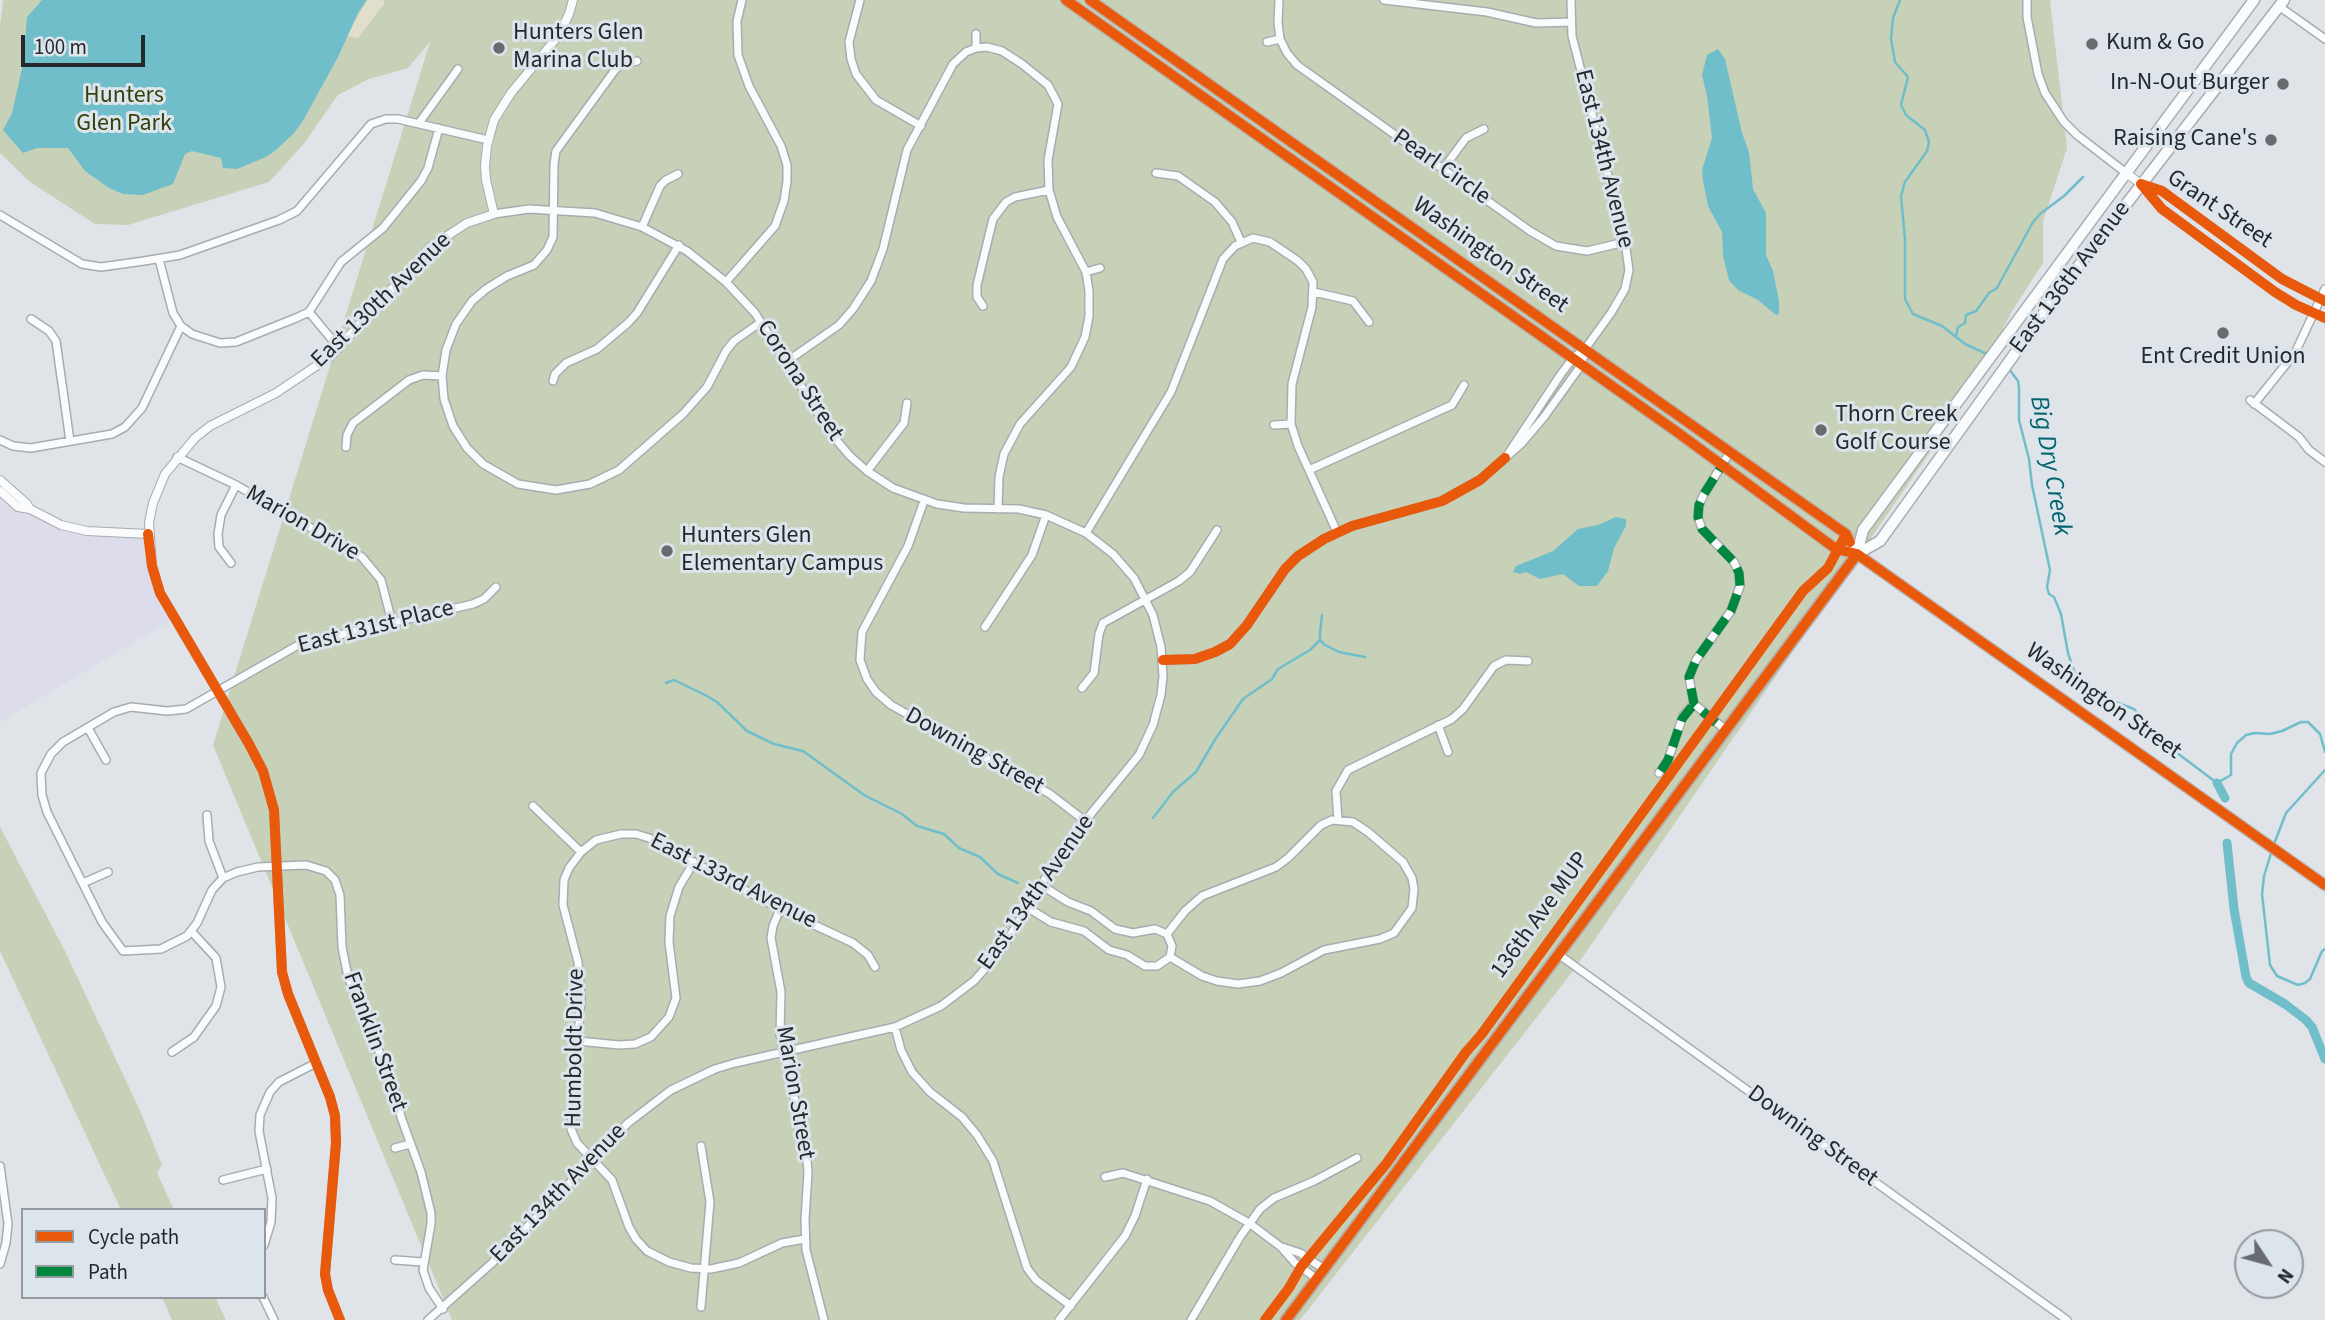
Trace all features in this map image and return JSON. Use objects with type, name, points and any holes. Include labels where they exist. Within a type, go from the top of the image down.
[{"type":"main road","name":"Washington Street","points":[[1066,0],[1583,364],[1836,549],[1857,554],[2325,885]]},
{"type":"main road","name":"Washington Street","points":[[1090,0],[1846,534],[1857,554]]},
{"type":"main road","name":"East 136th Avenue","points":[[1286,1320],[1857,554],[1863,530],[2254,0]]},
{"type":"main road","name":"East 136th Avenue","points":[[1857,554],[1880,541],[2026,337],[2282,3]]},
{"type":"street","points":[[494,214],[486,180],[488,140],[494,120],[505,102],[559,35],[573,0]]},
{"type":"street","points":[[726,282],[775,226],[784,201],[787,181],[787,165],[782,146],[749,86],[738,55],[737,21],[742,0]]},
{"type":"street","points":[[860,0],[849,42],[856,74],[876,100],[921,125]]},
{"type":"street","points":[[1268,42],[1280,39],[1279,0]]},
{"type":"street","points":[[1384,0],[1487,12],[1536,23],[1571,22]]},
{"type":"street","name":"East 134th Avenue","points":[[1505,458],[1573,358],[1585,349],[1611,313],[1625,289],[1629,270],[1625,242],[1572,36],[1571,0]]},
{"type":"street","name":"Grant Street","points":[[2027,0],[2027,17],[2038,74],[2045,93],[2064,122],[2141,184],[2162,209],[2275,292],[2325,317]]},
{"type":"street","points":[[2282,3],[2325,40]]},
{"type":"street","points":[[975,34],[976,48]]},
{"type":"street","name":"Pearl Circle","points":[[1280,39],[1287,53],[1309,75],[1547,242],[1587,251],[1625,242]]},
{"type":"street","points":[[786,362],[839,325],[865,291],[883,249],[904,158],[953,64],[966,52],[987,47],[1002,51],[1022,64],[1048,85],[1055,93],[1058,104],[1048,160],[1049,190],[1057,217],[1086,272],[1089,316],[1083,344],[1065,376],[1012,437],[1001,462],[998,509]]},
{"type":"street","points":[[637,61],[620,65],[615,70],[558,148],[554,164],[553,237],[541,258],[534,265],[507,276],[486,289],[460,316],[446,350],[442,376],[444,399],[453,426],[467,448],[483,464],[503,477],[525,486],[556,490],[597,482],[626,464],[698,400],[734,341],[761,321]]},
{"type":"street","points":[[419,123],[458,69]]},
{"type":"street","points":[[1058,104],[1069,102]]},
{"type":"street","points":[[2,218],[91,267],[180,255],[297,211],[371,124],[386,119],[419,123],[488,140]]},
{"type":"street","points":[[159,258],[173,313],[181,326],[206,340],[236,342],[309,312],[341,262],[383,228],[421,181],[428,168],[439,128]]},
{"type":"street","points":[[1443,169],[1466,138],[1484,129]]},
{"type":"street","points":[[1156,173],[1178,176],[1215,202],[1232,222],[1241,242]]},
{"type":"street","points":[[642,228],[660,186],[678,174]]},
{"type":"street","name":"Grant Street","points":[[2141,184],[2162,191],[2283,279],[2323,300]]},
{"type":"street","points":[[983,306],[977,297],[977,285],[993,219],[1006,202],[1015,197],[1049,190]]},
{"type":"street","name":"Corona Street","points":[[494,214],[529,209],[595,213],[642,228],[679,245],[726,282],[761,321],[832,435],[867,471],[893,488],[924,501],[951,507],[1019,509],[1046,515],[1086,533],[1114,554],[1134,578],[1158,631],[1163,660]]},
{"type":"street","name":"East 130th Avenue","points":[[340,1320],[328,1290],[325,1273],[336,1143],[335,1116],[330,1097],[288,995],[282,972],[276,821],[266,779],[249,744],[160,593],[152,566],[148,534],[156,494],[165,474],[195,438],[210,426],[267,398],[312,370],[339,348],[430,247],[467,223],[494,214]]},
{"type":"street","points":[[1086,533],[1165,403],[1180,372],[1223,259],[1241,242],[1259,239],[1275,244],[1306,269],[1313,282],[1314,292],[1292,384],[1291,424],[1308,470],[1338,532]]},
{"type":"street","points":[[553,382],[555,374],[566,363],[597,349],[628,323],[679,245]]},
{"type":"street","points":[[1086,272],[1100,268]]},
{"type":"street","points":[[2325,289],[2323,300],[2295,353],[2252,402],[2293,432],[2309,450],[2325,461]]},
{"type":"street","points":[[1314,292],[1353,301],[1369,322]]},
{"type":"street","points":[[309,312],[339,348]]},
{"type":"street","points":[[31,319],[49,331],[56,341],[70,441]]},
{"type":"street","points":[[0,440],[13,446],[31,448],[112,434],[125,428],[142,408],[181,326]]},
{"type":"street","name":"East 134th Avenue","points":[[428,1320],[492,1263],[636,1116],[671,1090],[715,1069],[784,1050],[895,1027],[941,1006],[974,981],[1000,952],[1059,854],[1132,765],[1149,735],[1161,695],[1163,660],[1195,659],[1230,644],[1247,625],[1285,569],[1309,548],[1338,532],[1442,501],[1480,480],[1532,432],[1583,364],[1585,349]]},
{"type":"street","points":[[346,447],[351,426],[412,378],[442,376]]},
{"type":"street","points":[[1308,470],[1452,405],[1464,386]]},
{"type":"street","points":[[867,471],[904,423],[907,403]]},
{"type":"street","points":[[1274,425],[1291,424]]},
{"type":"street","points":[[1726,730],[1694,704],[1689,677],[1693,665],[1731,611],[1740,586],[1739,573],[1734,562],[1702,529],[1698,517],[1703,494],[1730,452]]},
{"type":"street","name":"Marion Drive","points":[[177,457],[236,485],[362,557],[381,580],[392,622]]},
{"type":"street","points":[[0,480],[30,509]]},
{"type":"street","points":[[231,563],[219,547],[218,534],[221,514],[236,485]]},
{"type":"street","points":[[0,491],[18,507],[30,509],[50,521],[72,528],[148,534]]},
{"type":"street","name":"Downing Street","points":[[924,501],[908,547],[862,632],[860,660],[867,680],[891,705],[1050,794],[1085,821]]},
{"type":"street","points":[[985,627],[1032,555],[1046,515]]},
{"type":"street","points":[[1082,688],[1094,673],[1103,623],[1173,586],[1190,572],[1217,530]]},
{"type":"street","name":"East 131st Place","points":[[192,932],[161,949],[123,951],[102,922],[47,812],[42,795],[41,773],[55,749],[120,710],[141,707],[180,710],[192,707],[300,644],[479,602],[496,587]]},
{"type":"street","points":[[1338,820],[1336,791],[1348,770],[1459,714],[1494,666],[1506,660],[1528,661]]},
{"type":"street","points":[[1659,773],[1668,760],[1683,716],[1694,704]]},
{"type":"street","points":[[1438,725],[1448,752]]},
{"type":"street","points":[[88,727],[106,760]]},
{"type":"street","points":[[533,806],[581,852]]},
{"type":"street","points":[[172,1052],[194,1037],[216,1006],[221,988],[216,958],[192,932],[212,890],[223,878],[209,841],[207,815]]},
{"type":"street","points":[[1167,934],[1185,911],[1202,896],[1276,867],[1321,825],[1338,820],[1353,821],[1360,825],[1396,856],[1409,872],[1414,889],[1414,902],[1394,933],[1380,939],[1336,946],[1310,956],[1270,978],[1246,984],[1225,983],[1210,979],[1170,957]]},
{"type":"street","name":"East 133rd Avenue","points":[[581,852],[608,835],[636,834],[649,838],[780,909],[853,943],[867,955],[875,967]]},
{"type":"street","name":"Humboldt Drive","points":[[581,852],[564,880],[563,897],[580,977],[578,1041],[570,1129],[577,1143],[612,1180],[629,1227],[642,1247],[668,1262],[705,1269]]},
{"type":"street","points":[[578,1041],[635,1044],[651,1037],[669,1017],[676,998],[669,942],[670,916],[679,887],[694,862]]},
{"type":"street","name":"Franklin Street","points":[[223,878],[250,868],[319,867],[339,886],[342,947],[348,977],[395,1090],[431,1213],[423,1262]]},
{"type":"street","points":[[83,883],[108,873]]},
{"type":"street","points":[[1028,908],[1051,922],[1076,927],[1109,950],[1127,954],[1145,966],[1157,966],[1170,957],[1172,946],[1167,934],[1155,929],[1133,933],[1115,929],[1091,911],[1068,902],[1041,885]]},
{"type":"street","name":"Marion Street","points":[[780,909],[771,938],[781,992],[779,1020],[808,1164],[805,1239],[824,1320]]},
{"type":"street","name":"Downing Street","points":[[1558,954],[2067,1320]]},
{"type":"street","points":[[895,1027],[901,1050],[912,1072],[930,1092],[962,1117],[993,1161],[1027,1268],[1036,1280],[1072,1306]]},
{"type":"street","points":[[266,1237],[273,1211],[259,1131],[263,1105],[279,1082],[316,1063]]},
{"type":"street","points":[[396,1148],[411,1144]]},
{"type":"street","points":[[701,1307],[710,1202],[702,1146]]},
{"type":"street","points":[[1191,1320],[1260,1209],[1274,1199],[1357,1158]]},
{"type":"street","points":[[0,1166],[8,1224],[0,1264]]},
{"type":"street","points":[[223,1180],[267,1169]]},
{"type":"street","points":[[1105,1177],[1122,1173],[1210,1201],[1249,1223],[1317,1279]]},
{"type":"street","points":[[1059,1320],[1125,1236],[1147,1180]]},
{"type":"street","points":[[705,1269],[738,1263],[782,1243],[805,1239]]},
{"type":"street","points":[[1281,1247],[1300,1253],[1324,1269]]},
{"type":"street","points":[[395,1260],[423,1262],[426,1282],[443,1309]]},
{"type":"street","points":[[264,1299],[274,1320]]},
{"type":"shaded area","points":[[0,491],[6,497],[61,525],[148,534],[152,566],[174,619],[0,722]]},
{"type":"green space","points":[[3,0],[2050,0],[2067,148],[2043,221],[2043,263],[2011,313],[1966,400],[1573,971],[1300,1320],[452,1320],[213,745],[430,42],[408,68],[369,79],[338,95],[303,145],[269,182],[128,225],[95,224],[30,182],[0,153],[0,25]]},
{"type":"green space","points":[[0,827],[65,951],[141,1113],[162,1165],[157,1173],[173,1208],[120,1208],[0,951]]},
{"type":"green space","points":[[163,1299],[216,1299],[226,1320],[172,1320]]},
{"type":"sand","points":[[367,0],[384,0],[384,4],[358,38],[347,36]]},
{"type":"water","name":"Hunters Glen Park","points":[[42,0],[367,0],[304,119],[276,150],[237,169],[223,168],[221,158],[192,151],[185,154],[173,184],[143,195],[123,194],[109,188],[85,171],[68,148],[37,148],[23,153],[3,130],[12,113],[23,64],[27,17]]},
{"type":"water","points":[[1718,49],[1725,59],[1749,152],[1753,189],[1766,213],[1766,255],[1773,271],[1779,300],[1779,314],[1776,315],[1758,300],[1738,290],[1729,280],[1723,256],[1722,232],[1708,206],[1702,170],[1712,138],[1702,75],[1707,55]]},
{"type":"water","points":[[1616,517],[1626,519],[1626,526],[1614,548],[1608,571],[1597,586],[1579,586],[1563,574],[1540,579],[1526,572],[1513,572],[1516,566],[1553,551],[1578,529],[1598,525]]},
{"type":"waterway","name":"Big Dry Creek","points":[[1900,0],[1893,18],[1891,39],[1895,62],[1908,77],[1901,105],[1906,115],[1925,130],[1929,142],[1927,151],[1905,182],[1901,196],[1905,240],[1905,299],[1913,314],[1942,326],[1965,344],[1989,355]]},
{"type":"waterway","points":[[1956,336],[1958,327],[1965,323],[1966,315],[1976,311],[1989,293],[1997,288],[2033,222],[2083,177]]},
{"type":"waterway","name":"Big Dry Creek","points":[[2009,369],[2018,381],[2019,420],[2050,570],[2047,587],[2061,614],[2068,653],[2076,677],[2100,696],[2134,709],[2160,740],[2217,783],[2231,775],[2231,754],[2237,743],[2246,735],[2270,734],[2301,722],[2308,722],[2320,734],[2325,752]]},
{"type":"waterway","points":[[1322,615],[1320,640],[1325,645],[1339,652],[1365,657]]},
{"type":"waterway","points":[[1153,818],[1173,792],[1196,772],[1243,699],[1272,679],[1278,669],[1310,650],[1320,640]]},
{"type":"waterway","points":[[666,683],[674,680],[707,696],[747,731],[774,744],[803,751],[864,795],[902,814],[917,826],[944,834],[959,848],[980,857],[998,874],[1018,883]]},
{"type":"waterway","name":"Big Dry Creek","points":[[2274,844],[2286,813],[2325,770]]},
{"type":"waterway","points":[[2217,783],[2225,798]]},
{"type":"waterway","points":[[2227,843],[2234,909],[2246,977],[2249,983],[2306,1020],[2312,1027],[2325,1059]]},
{"type":"waterway","name":"Big Dry Creek","points":[[2272,850],[2262,894],[2270,965],[2277,976],[2298,985],[2305,983],[2310,979],[2325,949]]},
{"type":"marked path","points":[[1716,723],[1694,704],[1689,677],[1696,660],[1731,611],[1740,586],[1739,573],[1734,562],[1702,529],[1698,517],[1704,494],[1725,461]]},
{"type":"marked path","points":[[1661,771],[1668,760],[1682,719],[1694,704]]},
{"type":"cycle path","points":[[1066,0],[1677,432],[1836,549],[1857,554],[2325,885]]},
{"type":"cycle path","points":[[1090,0],[1846,534],[1850,542]]},
{"type":"cycle path","points":[[2141,184],[2162,209],[2275,292],[2325,318]]},
{"type":"cycle path","points":[[2141,184],[2162,191],[2282,279],[2325,301]]},
{"type":"cycle path","points":[[1163,660],[1195,659],[1230,644],[1247,625],[1285,569],[1298,556],[1324,539],[1352,526],[1442,501],[1480,480],[1505,458]]},
{"type":"cycle path","points":[[148,534],[152,566],[160,593],[249,744],[263,771],[274,810],[282,972],[335,1116],[336,1143],[325,1274],[328,1290],[340,1320]]},
{"type":"cycle path","name":"136th Ave MUP","points":[[1265,1320],[1301,1267],[1386,1164],[1803,591],[1828,568],[1846,534]]},
{"type":"cycle path","points":[[1286,1320],[1857,554]]},
{"type":"place","name":"Kum & Go","points":[[2092,44]]},
{"type":"place","name":"Hunters Glen Marina Club","points":[[499,48]]},
{"type":"place","name":"In-N-Out Burger","points":[[2283,84]]},
{"type":"place","name":"Raising Cane's","points":[[2271,140]]},
{"type":"place","name":"Ent Credit Union","points":[[2223,333]]},
{"type":"place","name":"Thorn Creek Golf Course","points":[[1821,430]]},
{"type":"place","name":"Hunters Glen Elementary Campus","points":[[667,551]]}]
